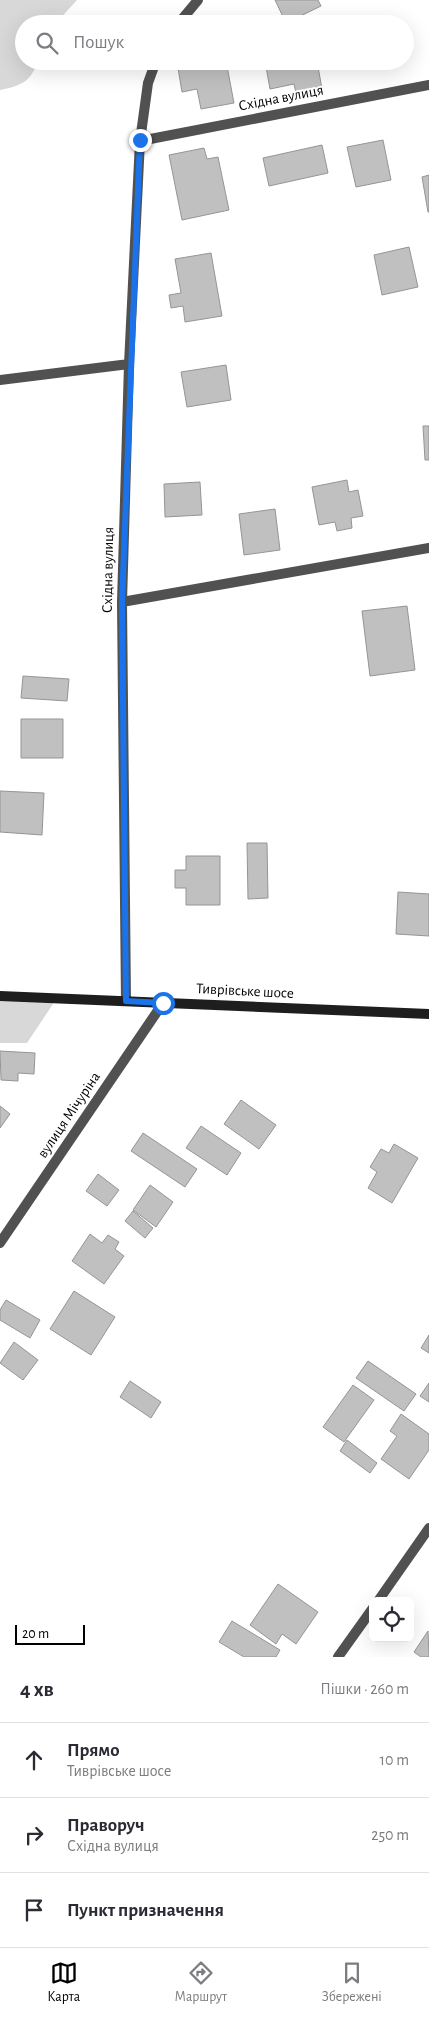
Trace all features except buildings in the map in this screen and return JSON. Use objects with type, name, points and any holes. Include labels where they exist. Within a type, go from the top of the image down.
[{"type":"main road","name":"Тиврівське шосе","points":[[0,996],[429,1014]]},
{"type":"street","points":[[186,15],[198,0]]},
{"type":"street","name":"Східна вулиця","points":[[126,1001],[122,602],[129,364],[140,140],[148,83],[153,70]]},
{"type":"street","name":"Східна вулиця","points":[[140,140],[429,85]]},
{"type":"street","points":[[0,380],[129,364]]},
{"type":"street","points":[[122,602],[429,548]]},
{"type":"street","name":"вулиця Мічуріна","points":[[0,1243],[163,1003]]},
{"type":"street","points":[[381,1597],[429,1528]]},
{"type":"street","points":[[338,1657],[369,1614]]},
{"type":"shaded area","points":[[0,0],[77,0],[63,15],[15,15],[15,70],[34,70],[19,85],[0,90]]},
{"type":"shaded area","points":[[0,996],[57,998],[27,1043],[0,1043]]},
{"type":"route","points":[[140,140],[129,364],[122,602],[126,1001],[163,1003]]}]
